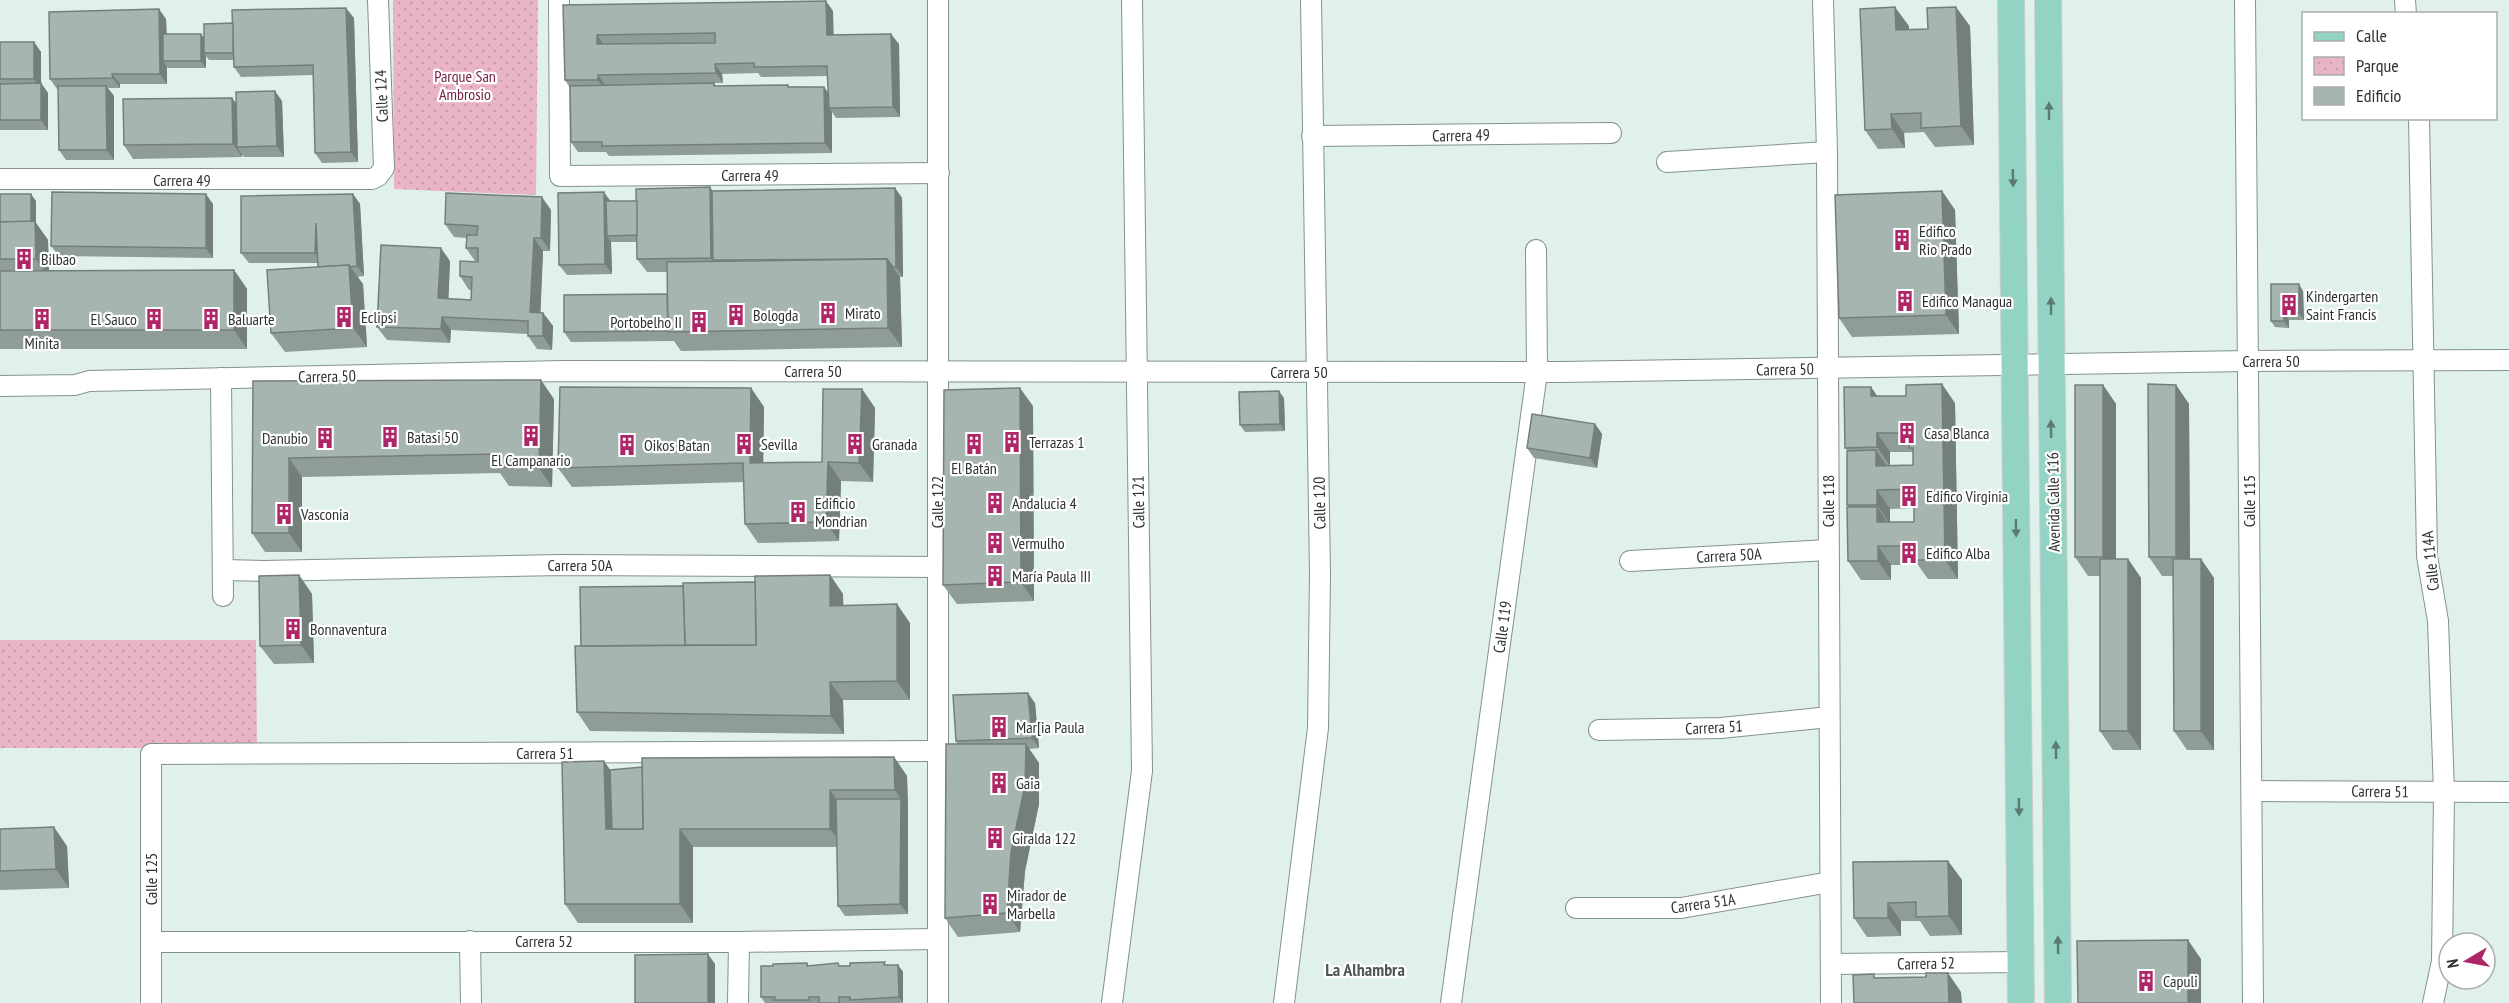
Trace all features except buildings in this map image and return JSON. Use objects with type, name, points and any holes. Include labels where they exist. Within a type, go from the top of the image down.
[{"type":"main road","points":[[2011,0],[2021,1003]]},
{"type":"main road","name":"Avenida Calle 116","points":[[2048,0],[2058,1003]]},
{"type":"street","name":"Calle 124","points":[[364,181],[378,176],[384,168],[378,0]]},
{"type":"street","name":"Carrera 49","points":[[559,0],[560,176],[939,173]]},
{"type":"street","name":"Calle 122","points":[[938,0],[936,939],[938,1003]]},
{"type":"street","name":"Calle 121","points":[[1112,1003],[1142,771],[1135,373],[1132,0]]},
{"type":"street","name":"Calle 120","points":[[1284,1003],[1318,728],[1320,574],[1311,0]]},
{"type":"street","name":"Calle 118","points":[[1823,0],[1827,152],[1832,1003]]},
{"type":"street","name":"Calle 115","points":[[2245,0],[2253,1003]]},
{"type":"street","name":"Calle 114A","points":[[2419,120],[2427,556],[2438,621],[2444,792],[2442,961],[2433,1003]]},
{"type":"street","name":"Carrera 49","points":[[1312,136],[1611,133]]},
{"type":"street","points":[[1667,162],[1827,152]]},
{"type":"street","name":"Carrera 49","points":[[0,179],[364,181]]},
{"type":"street","name":"Calle 119","points":[[1451,1003],[1538,372],[1536,250]]},
{"type":"street","name":"Carrera 50","points":[[0,386],[75,385],[89,381],[562,371],[1538,372],[2248,361],[2509,360]]},
{"type":"street","name":"Carrera 50","points":[[0,376],[75,375],[89,381]]},
{"type":"street","points":[[221,378],[223,596]]},
{"type":"street","name":"Carrera 50A","points":[[1630,561],[1828,550]]},
{"type":"street","name":"Carrera 50A","points":[[223,570],[562,565],[937,567]]},
{"type":"street","name":"Carrera 51","points":[[1599,730],[1722,728],[1829,717]]},
{"type":"street","name":"Carrera 51","points":[[151,754],[938,751]]},
{"type":"street","name":"Calle 125","points":[[151,754],[151,1003]]},
{"type":"street","name":"Carrera 51","points":[[2252,791],[2509,792]]},
{"type":"street","name":"Carrera 51A","points":[[1576,908],[1681,908],[1830,882]]},
{"type":"street","name":"Carrera 52","points":[[151,942],[739,942],[936,939]]},
{"type":"street","points":[[470,942],[471,1003]]},
{"type":"street","points":[[738,1003],[739,942]]},
{"type":"street","name":"Carrera 52","points":[[1831,964],[2021,962]]},
{"type":"green space","name":"Parque San Ambrosio","points":[[393,0],[538,0],[536,195],[394,189]]},
{"type":"green space","points":[[0,640],[256,640],[257,748],[0,748]]},
{"type":"place","name":"Edifico Rio Prado","points":[[1902,240]]},
{"type":"place","name":"Bilbao","points":[[24,259]]},
{"type":"place","name":"Edifico Managua","points":[[1905,301]]},
{"type":"place","name":"Kindergarten Saint Francis","points":[[2289,305]]},
{"type":"place","name":"Mirato","points":[[828,313]]},
{"type":"place","name":"Bologda","points":[[736,315]]},
{"type":"place","name":"Eclipsi","points":[[344,317]]},
{"type":"place","name":"Minita","points":[[42,319]]},
{"type":"place","name":"El Sauco","points":[[154,319]]},
{"type":"place","name":"Baluarte","points":[[211,319]]},
{"type":"place","name":"Portobelho II","points":[[699,322]]},
{"type":"place","name":"Casa Blanca","points":[[1907,433]]},
{"type":"place","name":"El Campanario","points":[[531,436]]},
{"type":"place","name":"Batasi 50","points":[[390,437]]},
{"type":"place","name":"Danubio","points":[[325,438]]},
{"type":"place","name":"Terrazas 1","points":[[1012,442]]},
{"type":"place","name":"Sevilla","points":[[744,444]]},
{"type":"place","name":"Granada","points":[[855,444]]},
{"type":"place","name":"El Batán","points":[[974,444]]},
{"type":"place","name":"Oikos Batan","points":[[627,445]]},
{"type":"place","name":"Edifico Virginia","points":[[1909,496]]},
{"type":"place","name":"Andalucia 4","points":[[995,503]]},
{"type":"place","name":"Edificio Mondrian","points":[[798,512]]},
{"type":"place","name":"Vasconia","points":[[284,514]]},
{"type":"place","name":"Vermulho","points":[[995,543]]},
{"type":"place","name":"Edifico Alba","points":[[1909,553]]},
{"type":"place","name":"María Paula III","points":[[995,576]]},
{"type":"place","name":"Bonnaventura","points":[[293,629]]},
{"type":"place","name":"Mar[ia Paula","points":[[999,727]]},
{"type":"place","name":"Gaia","points":[[999,783]]},
{"type":"place","name":"Giralda 122","points":[[995,838]]},
{"type":"place","name":"Mirador de Marbella","points":[[990,904]]},
{"type":"place","name":"Capuli","points":[[2146,981]]},
{"type":"district","name":"La Alhambra","points":[[1365,969]]}]
